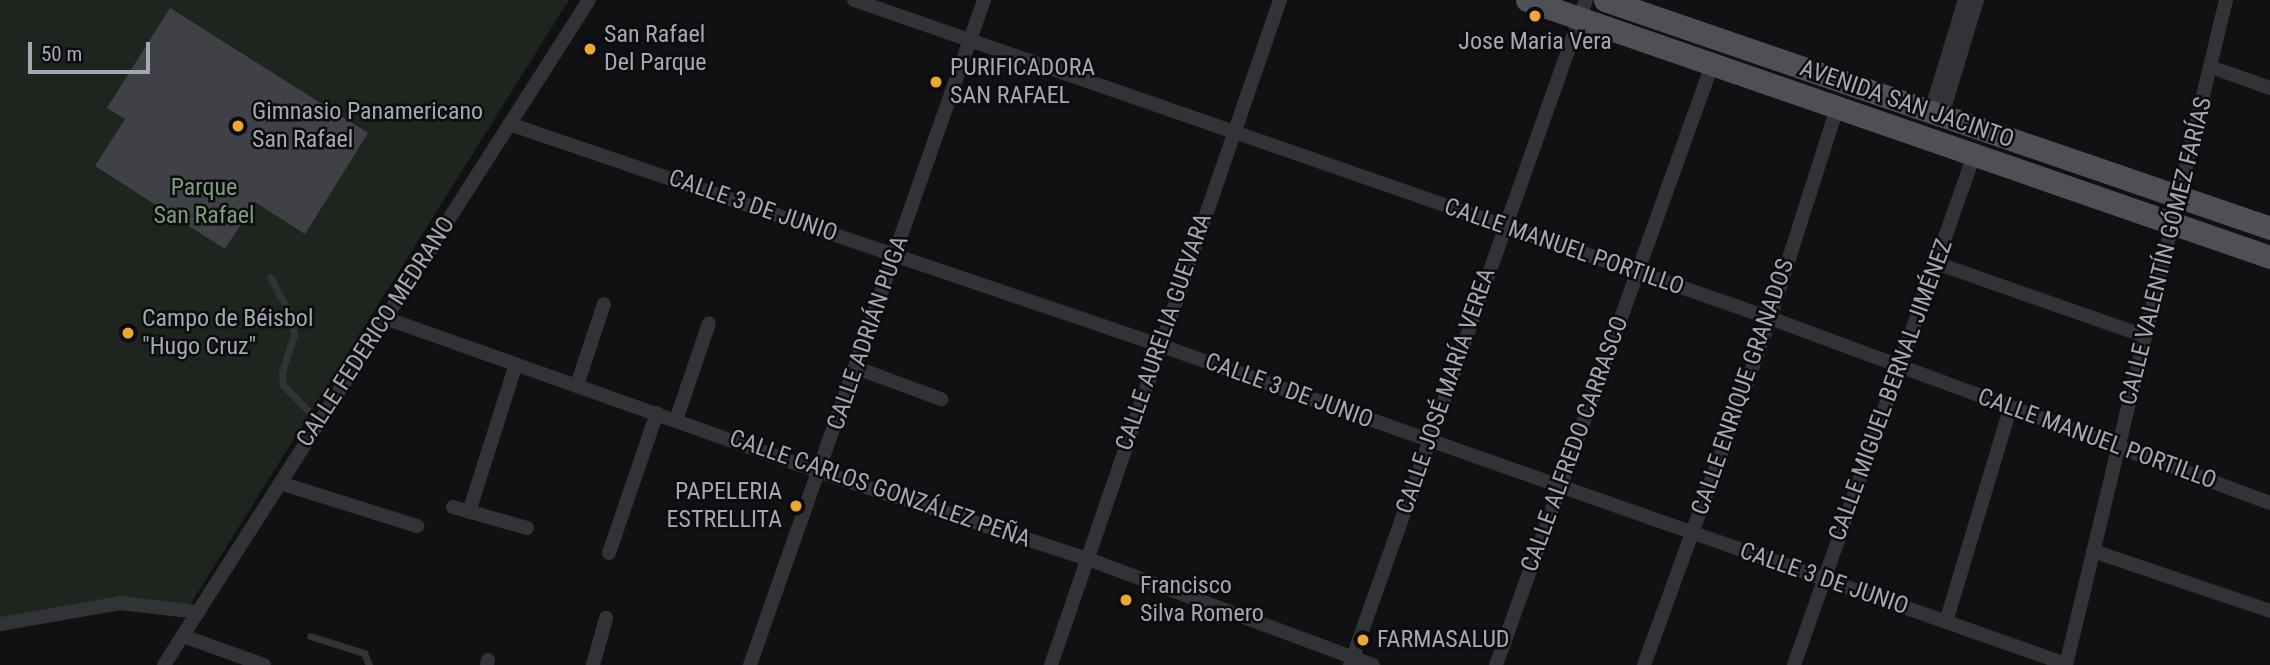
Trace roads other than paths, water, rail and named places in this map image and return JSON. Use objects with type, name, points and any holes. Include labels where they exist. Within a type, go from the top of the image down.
[{"type":"main road","name":"AVENIDA SAN JACINTO","points":[[1527,0],[1583,9],[1712,65],[2270,257]]},
{"type":"main road","name":"AVENIDA SAN JACINTO","points":[[1605,0],[2270,228]]},
{"type":"street","name":"CALLE FEDERICO MEDRANO","points":[[164,665],[589,0]]},
{"type":"street","name":"CALLE MANUEL PORTILLO","points":[[854,0],[1770,318],[2270,503]]},
{"type":"street","name":"CALLE ADRIÁN PUGA","points":[[750,665],[857,368],[984,0]]},
{"type":"street","name":"CALLE AURELIA GUEVARA","points":[[1051,665],[1233,130],[1280,0]]},
{"type":"street","points":[[1946,87],[1965,0]]},
{"type":"street","points":[[1937,113],[1977,0]]},
{"type":"street","name":"CALLE VALENTÍN GÓMEZ FARÍAS","points":[[2066,665],[2226,0]]},
{"type":"street","name":"CALLE JOSÉ MARÍA VEREA","points":[[1351,662],[1430,442],[1502,227],[1583,9]]},
{"type":"street","name":"CALLE ALFREDO CARRASCO","points":[[1496,665],[1712,65]]},
{"type":"street","points":[[2211,67],[2270,88]]},
{"type":"street","name":"CALLE ENRIQUE GRANADOS","points":[[1644,665],[1770,318],[1837,108]]},
{"type":"street","name":"CALLE 3 DE JUNIO","points":[[509,124],[1159,345],[2066,665]]},
{"type":"street","name":"CALLE MIGUEL BERNAL JIMÉNEZ","points":[[1794,665],[1974,155]]},
{"type":"street","points":[[1936,263],[2144,336]]},
{"type":"street","points":[[577,385],[604,304]]},
{"type":"street","name":"CALLE CARLOS GONZÁLEZ PEÑA","points":[[385,318],[820,472],[1088,559],[1351,662],[1373,665]]},
{"type":"street","points":[[676,420],[709,323]]},
{"type":"street","points":[[469,512],[516,364]]},
{"type":"street","points":[[857,368],[941,399]]},
{"type":"street","points":[[1946,622],[2010,408]]},
{"type":"street","points":[[609,552],[657,413]]},
{"type":"street","points":[[280,483],[416,526]]},
{"type":"street","points":[[453,507],[527,528]]},
{"type":"street","points":[[2093,551],[2270,611]]},
{"type":"street","points":[[0,624],[120,603],[198,612]]},
{"type":"street","points":[[593,665],[606,618]]},
{"type":"street","points":[[183,636],[264,665]]},
{"type":"lane","points":[[270,277],[291,316],[295,335],[282,372],[283,385],[319,422]]},
{"type":"lane","points":[[310,636],[364,653],[369,665]]},
{"type":"place","name":"Jose Maria Vera","points":[[1535,16]]},
{"type":"place","name":"San Rafael Del Parque","points":[[590,49]]},
{"type":"place","name":"PURIFICADORA SAN RAFAEL","points":[[936,82]]},
{"type":"place","name":"Gimnasio Panamericano San Rafael","points":[[238,126]]},
{"type":"place","name":"Campo de Béisbol \"Hugo Cruz\"","points":[[128,333]]},
{"type":"place","name":"PAPELERIA ESTRELLITA","points":[[796,506]]},
{"type":"place","name":"Francisco Silva Romero","points":[[1126,600]]},
{"type":"place","name":"FARMASALUD","points":[[1363,640]]},
{"type":"park label","name":"Parque San Rafael","points":[[204,202]]}]
